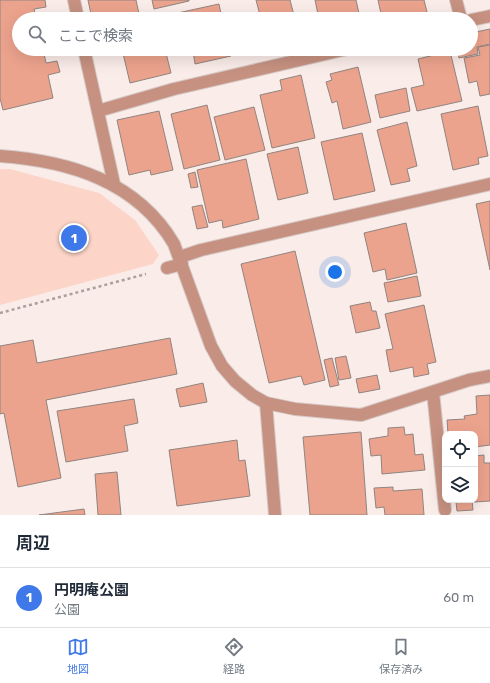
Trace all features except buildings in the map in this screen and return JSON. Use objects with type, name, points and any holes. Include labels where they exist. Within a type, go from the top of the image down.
[{"type":"street","points":[[74,0],[77,12]]},
{"type":"street","points":[[456,0],[459,12]]},
{"type":"street","points":[[478,19],[490,16]]},
{"type":"street","points":[[86,56],[114,184]]},
{"type":"street","points":[[98,111],[174,89],[317,56]]},
{"type":"street","points":[[0,156],[24,158],[52,163],[114,184],[136,200],[165,229],[181,261],[211,346],[222,366],[235,381],[252,395],[266,403],[295,409],[360,415],[469,380],[490,376]]},
{"type":"street","points":[[167,268],[201,250],[490,184]]},
{"type":"street","points":[[433,392],[445,510]]},
{"type":"street","points":[[266,403],[275,515]]},
{"type":"path","points":[[0,313],[167,268]]},
{"type":"shaded area","points":[[0,169],[10,169],[99,193],[135,220],[159,255],[153,264],[0,305]]},
{"type":"place","name":"円明庵公園","points":[[74,238]]}]
